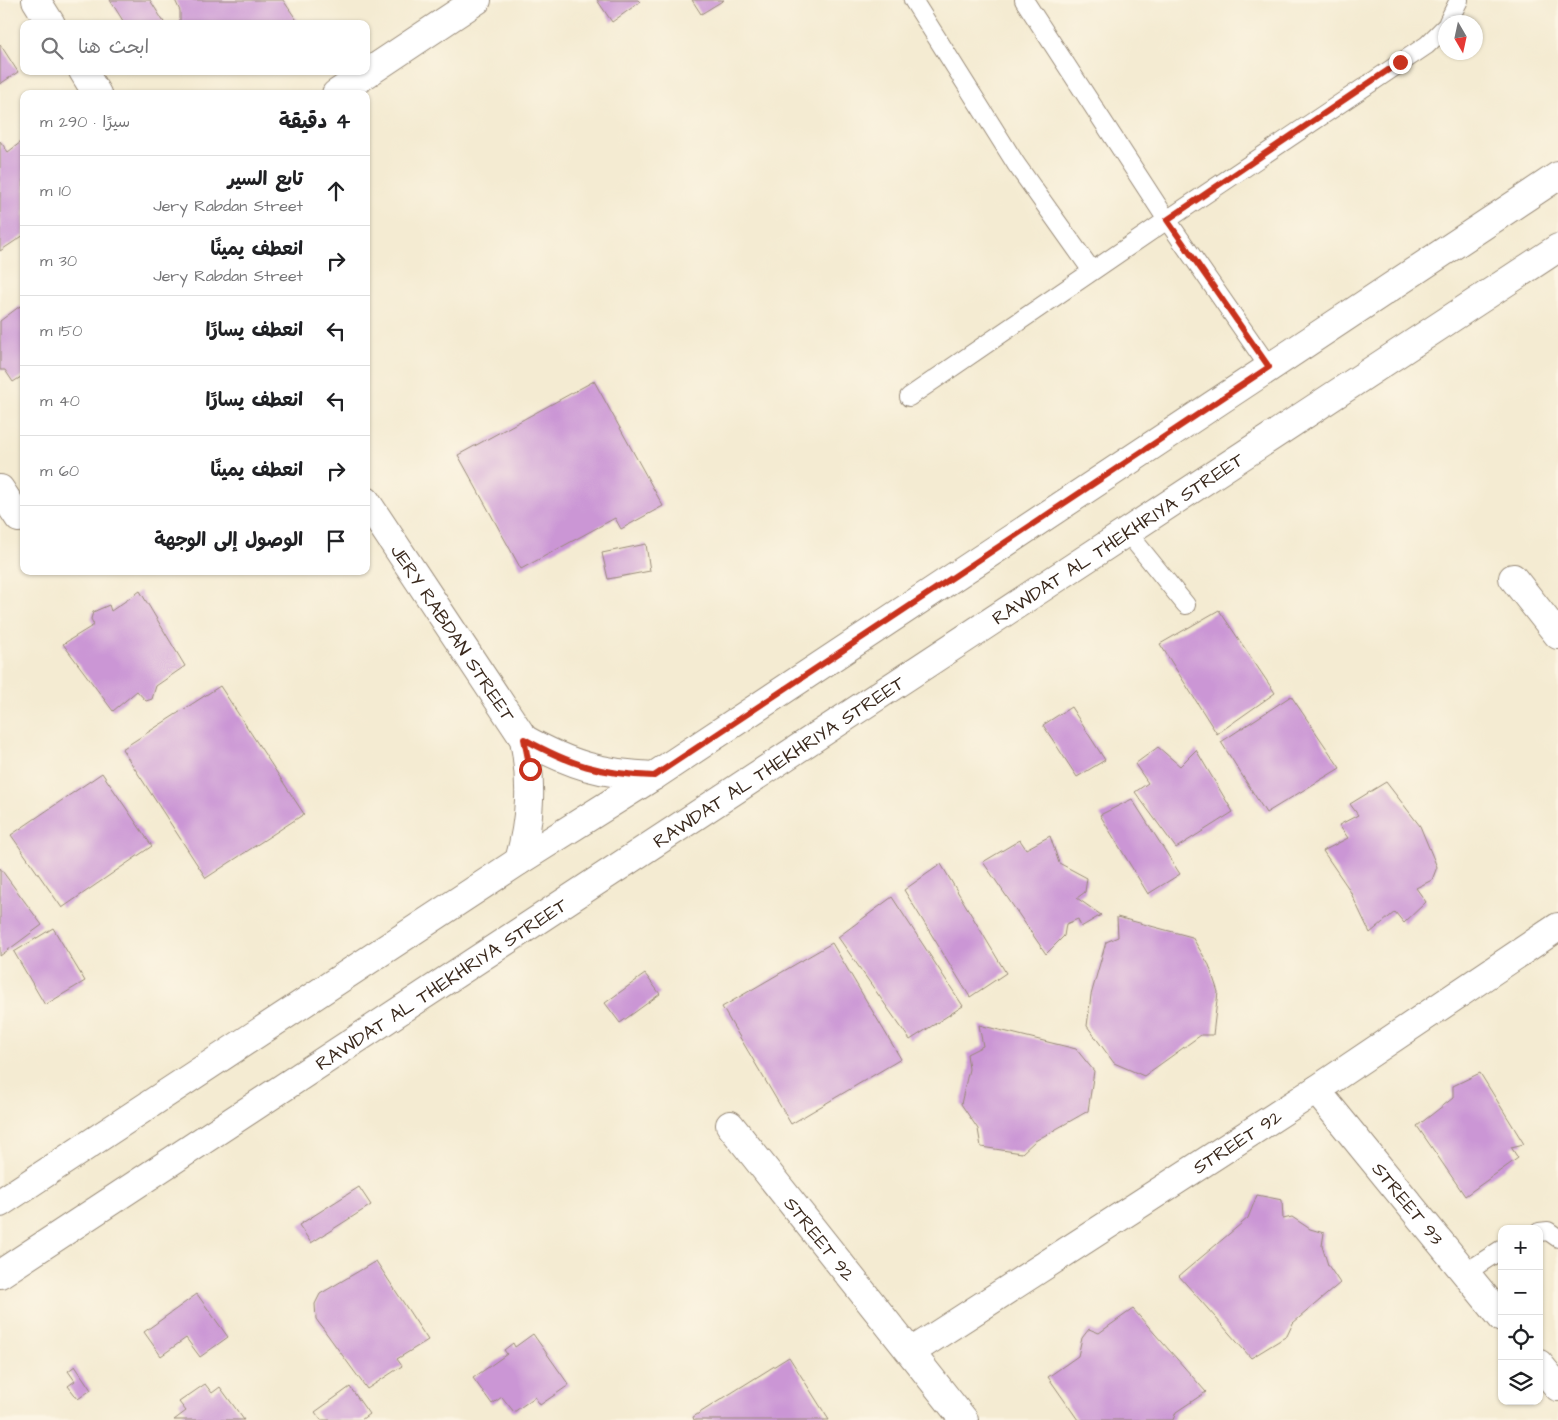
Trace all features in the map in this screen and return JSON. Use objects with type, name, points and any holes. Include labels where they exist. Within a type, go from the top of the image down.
[{"type":"street","points":[[36,0],[49,20]]},
{"type":"street","points":[[370,71],[477,0]]},
{"type":"street","points":[[85,75],[95,90]]},
{"type":"street","points":[[342,90],[364,75]]},
{"type":"street","points":[[0,1203],[519,861],[654,776],[1558,176]]},
{"type":"street","name":"RAWDAT AL THEKHRIYA STREET","points":[[0,1274],[1558,248]]},
{"type":"street","points":[[0,489],[14,521]]},
{"type":"street","name":"JERY RABDAN STREET","points":[[370,507],[524,739],[530,769],[531,800],[527,831],[519,861]]},
{"type":"street","points":[[1513,578],[1558,635]]},
{"type":"street","name":"JERY RABDAN STREET","points":[[524,739],[554,756],[586,768],[620,774],[654,776]]},
{"type":"street","name":"STREET 92","points":[[911,1352],[1316,1090],[1558,926]]},
{"type":"street","name":"STREET 93","points":[[1316,1090],[1500,1315]]},
{"type":"street","name":"STREET 92","points":[[730,1125],[964,1420]]},
{"type":"street","points":[[1543,1369],[1558,1387]]},
{"type":"lane","points":[[913,0],[1016,164],[1092,271]]},
{"type":"lane","points":[[1024,0],[1167,220],[1269,367]]},
{"type":"lane","points":[[1452,15],[1459,0]]},
{"type":"lane","points":[[909,397],[1427,45],[1438,34]]},
{"type":"lane","points":[[1128,532],[1186,606]]},
{"type":"lane","points":[[1543,1232],[1548,1231],[1558,1238]]},
{"type":"lane","points":[[1465,1273],[1498,1252]]},
{"type":"building","points":[[110,0],[150,0],[162,20],[122,20]]},
{"type":"building","points":[[175,0],[283,0],[297,20],[180,20],[180,11]]},
{"type":"building","points":[[597,0],[638,0],[640,2],[612,22]]},
{"type":"building","points":[[692,0],[724,0],[701,14]]},
{"type":"building","points":[[0,44],[18,72],[0,84]]},
{"type":"building","points":[[0,141],[8,152],[20,143],[20,238],[0,251]]},
{"type":"building","points":[[20,306],[20,378],[13,382],[5,370],[0,370],[0,321]]},
{"type":"building","points":[[594,381],[663,506],[621,529],[615,518],[521,569],[458,455]]},
{"type":"building","points":[[646,544],[650,571],[608,579],[602,553]]},
{"type":"building","points":[[140,591],[185,666],[156,686],[152,699],[146,701],[137,691],[113,711],[63,644],[94,625],[91,619],[93,612],[109,605],[111,611]]},
{"type":"building","points":[[1219,610],[1275,693],[1217,734],[1160,644]]},
{"type":"building","points":[[220,686],[304,814],[206,878],[122,749]]},
{"type":"building","points":[[1291,696],[1340,768],[1266,813],[1221,742]]},
{"type":"building","points":[[1071,707],[1105,760],[1077,777],[1043,725]]},
{"type":"building","points":[[1158,747],[1180,766],[1196,750],[1233,812],[1176,848],[1135,792],[1148,783],[1135,764]]},
{"type":"building","points":[[102,773],[152,846],[62,908],[11,835]]},
{"type":"building","points":[[1386,782],[1420,826],[1437,867],[1432,880],[1416,888],[1426,902],[1404,923],[1395,912],[1370,933],[1349,889],[1323,851],[1348,838],[1339,825],[1358,815],[1350,804]]},
{"type":"building","points":[[1132,799],[1180,874],[1148,894],[1100,815]]},
{"type":"building","points":[[1050,836],[1059,863],[1087,878],[1085,892],[1077,898],[1101,915],[1081,927],[1078,919],[1066,924],[1064,936],[1046,954],[983,862],[1020,840],[1026,849]]},
{"type":"building","points":[[941,864],[1006,973],[970,997],[904,890]]},
{"type":"building","points":[[0,868],[42,925],[0,956]]},
{"type":"building","points":[[892,897],[963,1006],[910,1040],[838,937]]},
{"type":"building","points":[[1117,917],[1192,937],[1209,965],[1218,992],[1213,1035],[1201,1035],[1144,1076],[1114,1063],[1087,1026],[1091,995],[1106,942],[1118,937]]},
{"type":"building","points":[[53,928],[85,981],[45,1005],[14,952]]},
{"type":"building","points":[[832,943],[901,1059],[791,1124],[722,1007]]},
{"type":"building","points":[[645,974],[660,994],[620,1023],[605,1003]]},
{"type":"building","points":[[979,1025],[1076,1049],[1094,1071],[1088,1111],[1035,1141],[1022,1153],[981,1147],[978,1129],[961,1104],[969,1069],[967,1054],[983,1046]]},
{"type":"building","points":[[1480,1073],[1524,1144],[1511,1147],[1518,1158],[1465,1196],[1417,1126],[1453,1098],[1453,1086]]},
{"type":"building","points":[[359,1187],[371,1205],[311,1243],[299,1225]]},
{"type":"building","points":[[1257,1195],[1282,1200],[1283,1219],[1292,1217],[1310,1229],[1324,1233],[1322,1246],[1328,1265],[1340,1283],[1293,1323],[1287,1336],[1251,1358],[1179,1276],[1248,1218]]},
{"type":"building","points":[[376,1261],[428,1340],[397,1359],[402,1366],[367,1389],[316,1319],[315,1304],[320,1294]]},
{"type":"building","points":[[197,1294],[228,1337],[200,1357],[186,1338],[161,1356],[144,1332]]},
{"type":"building","points":[[1133,1309],[1206,1392],[1176,1412],[1173,1420],[1078,1420],[1048,1377],[1078,1356],[1082,1338],[1089,1329],[1099,1333]]},
{"type":"building","points":[[533,1334],[569,1385],[540,1405],[535,1397],[514,1412],[502,1397],[492,1404],[473,1378],[507,1354],[504,1350],[513,1343],[515,1347]]},
{"type":"building","points":[[789,1357],[829,1420],[694,1420],[693,1417]]},
{"type":"building","points":[[75,1366],[91,1390],[78,1399],[68,1386],[75,1381],[68,1371]]},
{"type":"building","points":[[205,1384],[212,1393],[220,1387],[244,1420],[174,1420],[186,1411],[179,1402]]},
{"type":"building","points":[[350,1387],[369,1414],[361,1420],[321,1420],[315,1412]]},
{"type":"route","points":[[530,769],[524,739],[554,756],[586,768],[620,774],[654,776],[1269,367],[1167,220],[1400,62]]}]
